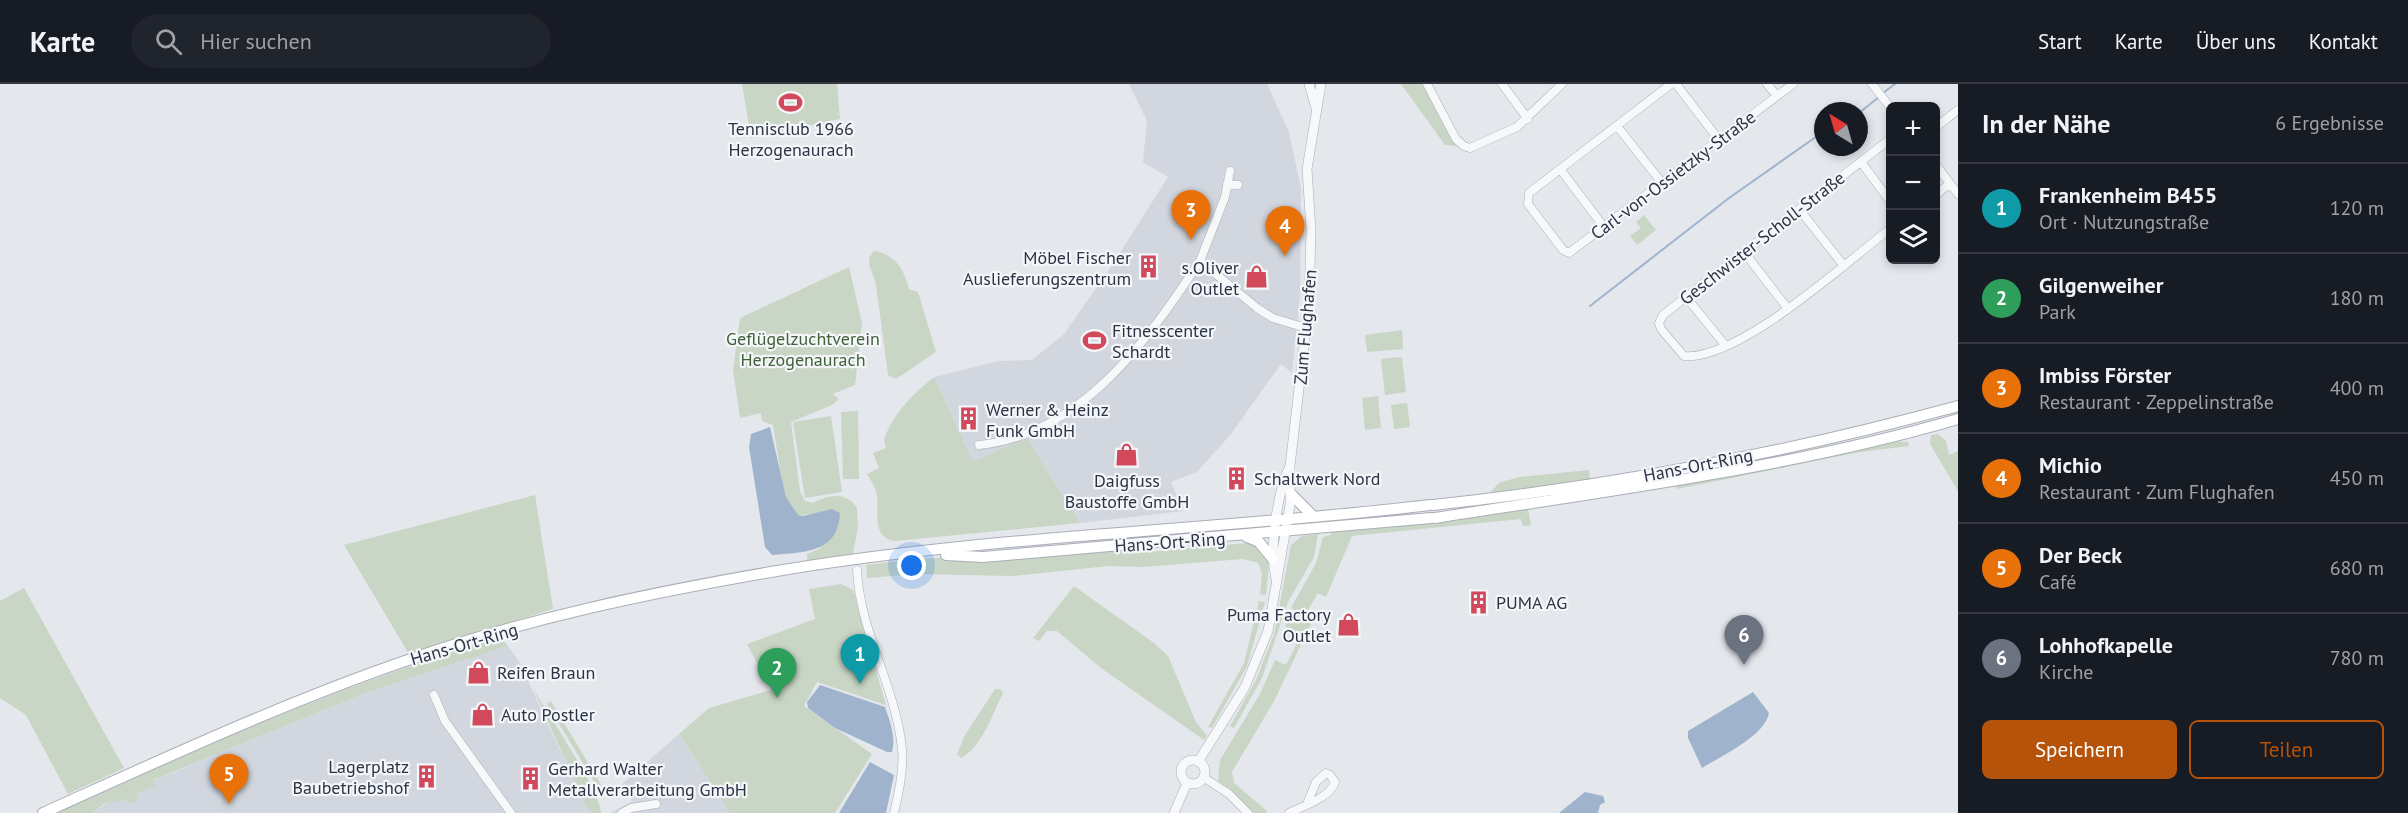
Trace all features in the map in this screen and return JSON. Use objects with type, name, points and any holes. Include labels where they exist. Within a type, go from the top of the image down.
[{"type":"main road","name":"Hans-Ort-Ring","points":[[43,813],[246,722],[408,660],[516,628],[650,596],[773,572],[910,554],[1432,505],[1612,481],[1769,452],[1958,406]]},
{"type":"main road","name":"Hans-Ort-Ring","points":[[910,554],[983,557],[1433,518],[1636,487],[1955,422]]},
{"type":"main road","points":[[1292,489],[1313,516]]},
{"type":"main road","points":[[1244,536],[1259,542],[1272,558]]},
{"type":"street","points":[[1299,84],[1309,84]]},
{"type":"street","name":"Zum Flughafen","points":[[1309,84],[1315,100],[1316,117]]},
{"type":"street","name":"Zum Flughafen","points":[[1277,582],[1272,558],[1275,533],[1283,519],[1292,489],[1290,466],[1311,269],[1307,169],[1321,84]]},
{"type":"street","points":[[1427,84],[1456,139],[1464,146],[1474,146],[1507,133],[1528,119],[1562,84]]},
{"type":"street","points":[[1502,84],[1528,119]]},
{"type":"street","points":[[1604,227],[1560,169],[1671,84]]},
{"type":"street","points":[[1676,84],[1719,140]]},
{"type":"street","points":[[1767,84],[1777,96]]},
{"type":"street","name":"Carl-von-Ossietzky-Straße","points":[[1560,169],[1529,193],[1527,199],[1528,204],[1563,250],[1569,253],[1793,84]]},
{"type":"street","points":[[1872,84],[1886,102]]},
{"type":"street","points":[[1940,123],[1958,110]]},
{"type":"street","points":[[1617,126],[1662,183]]},
{"type":"street","name":"Geschwister-Scholl-Straße","points":[[1725,345],[1697,355],[1684,356],[1661,329],[1659,323],[1663,315],[1886,142]]},
{"type":"street","points":[[1861,162],[1886,196]]},
{"type":"street","points":[[979,445],[1007,442],[1069,412],[1125,362],[1161,320],[1200,261],[1230,171]]},
{"type":"street","points":[[1940,172],[1958,194]]},
{"type":"street","points":[[1227,184],[1238,185]]},
{"type":"street","points":[[1940,191],[1949,184]]},
{"type":"street","points":[[1799,209],[1844,266]]},
{"type":"street","points":[[1686,297],[1725,345],[1758,329],[1788,309],[1886,232]]},
{"type":"street","points":[[1744,252],[1788,309]]},
{"type":"street","points":[[1200,261],[1257,308],[1273,318],[1306,328]]},
{"type":"street","name":"Zum Flughafen","points":[[1198,762],[1245,687],[1261,651],[1274,608],[1286,532],[1283,519],[1284,479],[1290,466]]},
{"type":"street","points":[[857,570],[862,612],[897,717],[902,751],[894,813]]},
{"type":"street","points":[[434,695],[445,721],[511,813]]},
{"type":"street","points":[[1191,760],[1198,762],[1205,770],[1203,777],[1198,783],[1187,783],[1182,777],[1183,766],[1191,760]]},
{"type":"street","points":[[1203,777],[1229,794],[1248,813]]},
{"type":"street","points":[[1174,813],[1187,783]]},
{"type":"street","points":[[622,813],[632,808],[656,804]]},
{"type":"street","points":[[1289,813],[1307,804]]},
{"type":"shaded area","points":[[1129,84],[1267,84],[1289,132],[1301,189],[1300,295],[1292,373],[1281,364],[1231,434],[1197,472],[1171,482],[1183,511],[1080,523],[1027,438],[973,461],[934,377],[999,361],[1032,360],[1064,334],[1111,267],[1168,177],[1143,162],[1147,121]]},
{"type":"shaded area","points":[[508,646],[520,663],[586,807],[593,813],[93,813],[118,795],[366,693]]},
{"type":"shaded area","points":[[679,734],[730,813],[610,813],[632,801],[621,785]]},
{"type":"green space","name":"Tennisclub 1966 Herzogenaurach","points":[[742,84],[837,84],[840,119],[751,138]]},
{"type":"green space","points":[[1401,84],[1424,84],[1456,146],[1445,145]]},
{"type":"green space","points":[[1644,215],[1656,230],[1637,245],[1630,236],[1641,228],[1636,222]]},
{"type":"green space","points":[[874,251],[893,259],[902,269],[909,289],[918,292],[936,352],[896,379],[888,375],[876,284],[869,264],[869,258]]},
{"type":"green space","name":"Geflügelzuchtverein Herzogenaurach","points":[[849,267],[862,323],[855,385],[833,394],[839,399],[832,405],[791,422],[800,491],[805,501],[813,503],[836,496],[848,499],[857,508],[858,527],[852,559],[807,565],[807,554],[821,548],[815,514],[798,515],[786,497],[773,425],[762,421],[761,413],[740,418],[733,370],[740,318]]},
{"type":"green space","points":[[1402,330],[1403,349],[1367,352],[1365,335]]},
{"type":"green space","points":[[1402,357],[1406,392],[1385,395],[1381,359]]},
{"type":"green space","points":[[934,377],[973,461],[1027,438],[1080,523],[895,541],[882,535],[878,523],[877,493],[867,474],[879,468],[873,453],[886,448],[884,440],[898,413]]},
{"type":"green space","points":[[1378,396],[1381,428],[1365,430],[1362,398]]},
{"type":"green space","points":[[1407,403],[1410,427],[1394,429],[1391,405]]},
{"type":"green space","points":[[858,411],[859,479],[843,479],[841,412]]},
{"type":"green space","points":[[831,416],[842,492],[805,498],[793,422]]},
{"type":"green space","points":[[1938,434],[1946,441],[1949,455],[1958,451],[1958,491],[1930,444],[1931,435]]},
{"type":"green space","points":[[1890,441],[1908,442],[1909,446],[1860,452],[1677,489],[1676,484]]},
{"type":"green space","points":[[1589,470],[1590,480],[1489,494],[1499,483],[1519,477]]},
{"type":"green space","points":[[535,495],[553,609],[409,654],[344,545]]},
{"type":"green space","points":[[1528,508],[1531,525],[1523,526],[1521,519],[1352,536],[1326,597],[1318,593],[1305,615],[1291,608],[1316,563],[1323,537],[1331,535],[1332,531]]},
{"type":"green space","points":[[1318,534],[1314,557],[1288,602],[1262,678],[1234,728],[1230,726],[1256,680],[1274,634],[1291,545],[1302,536]]},
{"type":"green space","points":[[1247,543],[1259,546],[1269,561],[1266,595],[1260,594],[1262,573],[1258,563],[1243,559],[1143,567],[1108,566],[1013,576],[916,574],[867,578],[866,565],[916,559],[1119,549],[1148,552]]},
{"type":"green space","points":[[841,584],[853,590],[886,705],[817,682],[804,706],[872,754],[835,813],[730,813],[679,734],[709,708],[771,690],[747,644],[815,619],[809,589]]},
{"type":"green space","points":[[1074,586],[1154,643],[1168,656],[1196,722],[1207,736],[1204,740],[1101,668],[1057,631],[1047,631],[1039,641],[1033,638]]},
{"type":"green space","points":[[24,588],[124,768],[68,794],[26,715],[0,698],[0,601]]},
{"type":"green space","points":[[1259,601],[1265,602],[1247,666],[1212,728],[1208,727],[1244,663]]},
{"type":"green space","points":[[1292,613],[1311,624],[1274,701],[1232,772],[1234,783],[1267,813],[1253,813],[1229,788],[1218,781],[1220,760],[1260,694],[1275,660],[1286,665],[1301,635],[1285,626],[1289,614]]},
{"type":"green space","points":[[500,637],[508,646],[366,693],[153,780],[155,786],[137,793],[136,804],[123,800],[105,803],[93,813],[57,813],[166,764],[331,695]]},
{"type":"green space","points":[[533,688],[583,770],[599,803],[601,813],[593,813],[586,807]]},
{"type":"green space","points":[[995,689],[1000,689],[1003,693],[991,719],[975,746],[961,758],[957,754],[965,735]]},
{"type":"green space","points":[[551,701],[606,793],[601,793],[547,704]]},
{"type":"water","points":[[770,427],[786,497],[798,515],[803,516],[832,509],[840,513],[838,526],[833,536],[826,544],[817,548],[772,555],[765,547],[749,447],[751,434]]},
{"type":"water","points":[[820,685],[885,707],[893,735],[892,752],[887,752],[835,728],[808,708],[807,702]]},
{"type":"water","points":[[1753,692],[1769,713],[1760,730],[1741,745],[1702,768],[1688,738],[1688,731]]},
{"type":"water","points":[[870,762],[894,775],[886,813],[839,813]]},
{"type":"water","points":[[1585,792],[1603,796],[1605,802],[1600,805],[1598,813],[1559,813]]},
{"type":"waterway","points":[[1883,93],[1895,84]]},
{"type":"waterway","points":[[1868,106],[1879,97]]},
{"type":"waterway","points":[[1590,306],[1729,198],[1814,138]]},
{"type":"place","name":"Tennisclub 1966 Herzogenaurach","points":[[791,102]]},
{"type":"place","name":"Imbiss Förster","points":[[1191,240]]},
{"type":"place","name":"Michio","points":[[1285,256]]},
{"type":"place","name":"Möbel Fischer Auslieferungszentrum","points":[[1149,267]]},
{"type":"place","name":"s.Oliver Outlet","points":[[1257,277]]},
{"type":"place","name":"Fitnesscenter Schardt","points":[[1094,340]]},
{"type":"place","name":"Werner & Heinz Funk GmbH","points":[[968,419]]},
{"type":"place","name":"Daigfuss Baustoffe GmbH","points":[[1127,454]]},
{"type":"place","name":"Schaltwerk Nord","points":[[1236,478]]},
{"type":"place","name":"PUMA AG","points":[[1478,602]]},
{"type":"place","name":"Puma Factory Outlet","points":[[1349,624]]},
{"type":"place","name":"Lohhofkapelle","points":[[1744,665]]},
{"type":"place","name":"Reifen Braun","points":[[479,672]]},
{"type":"place","name":"Frankenheim B455","points":[[860,684]]},
{"type":"place","name":"Gilgenweiher","points":[[777,698]]},
{"type":"place","name":"Auto Postler","points":[[483,714]]},
{"type":"place","name":"Lagerplatz Baubetriebshof","points":[[427,776]]},
{"type":"place","name":"Gerhard Walter Metallverarbeitung GmbH","points":[[530,778]]},
{"type":"place","name":"Der Beck","points":[[229,804]]}]
